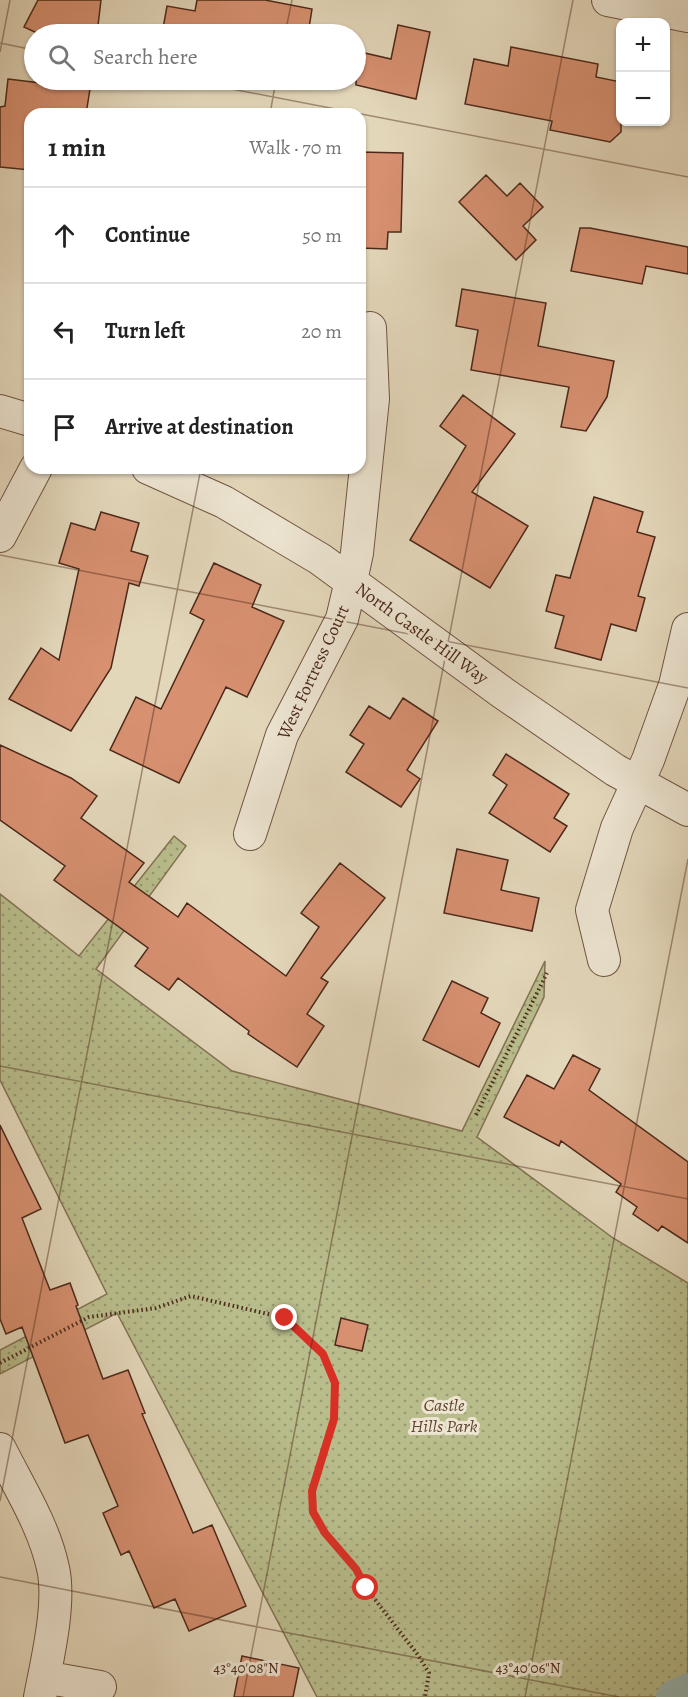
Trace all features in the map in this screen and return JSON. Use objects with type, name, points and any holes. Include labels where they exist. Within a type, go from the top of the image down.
[{"type":"street","points":[[608,0],[688,16]]},
{"type":"street","name":"West Fortress Court","points":[[366,466],[373,399],[370,328]]},
{"type":"street","points":[[0,411],[24,418]]},
{"type":"street","points":[[0,536],[33,474]]},
{"type":"street","name":"North Castle Hill Way","points":[[161,474],[224,502],[320,559],[503,693],[615,770],[688,810]]},
{"type":"street","name":"West Fortress Court","points":[[250,834],[282,735],[342,619],[357,553],[365,474]]},
{"type":"street","points":[[604,960],[592,910],[617,828],[648,760],[675,685],[688,629]]},
{"type":"street","points":[[0,1449],[38,1523],[53,1569],[56,1603],[42,1687],[100,1688]]},
{"type":"path","points":[[476,1115],[547,973]]},
{"type":"path","points":[[0,1363],[89,1317],[156,1308],[190,1296],[285,1318],[323,1354],[335,1383],[334,1419],[312,1491],[313,1512],[325,1533],[356,1569],[366,1588],[418,1655],[429,1673],[425,1697]]},
{"type":"green space","name":"Castle Hills Park","points":[[174,836],[186,846],[96,969],[232,1071],[462,1131],[545,961],[544,997],[477,1137],[613,1238],[688,1283],[688,1684],[662,1697],[317,1697],[117,1313],[0,1374],[0,1350],[107,1294],[0,1080],[0,894],[79,956]]},
{"type":"building","points":[[38,0],[101,0],[98,24],[26,24]]},
{"type":"building","points":[[197,0],[265,0],[312,9],[310,24],[164,24],[167,6],[195,11]]},
{"type":"building","points":[[398,25],[430,32],[416,99],[366,87],[366,53],[391,59]]},
{"type":"building","points":[[511,47],[598,64],[596,77],[616,81],[616,126],[621,126],[621,132],[610,142],[550,130],[552,121],[465,104],[474,59],[508,66]]},
{"type":"building","points":[[8,79],[24,81],[24,90],[90,90],[87,108],[24,108],[24,169],[0,167],[0,107],[5,106]]},
{"type":"building","points":[[366,152],[403,153],[401,232],[388,232],[387,249],[366,248]]},
{"type":"building","points":[[486,175],[507,196],[520,183],[543,207],[523,226],[536,240],[516,260],[459,202]]},
{"type":"building","points":[[580,228],[688,247],[688,274],[646,266],[642,284],[571,271]]},
{"type":"building","points":[[462,289],[546,303],[538,346],[614,361],[607,397],[586,431],[561,427],[569,387],[471,370],[478,330],[456,326]]},
{"type":"building","points":[[463,395],[515,434],[472,492],[528,526],[490,588],[410,540],[466,446],[440,426]]},
{"type":"building","points":[[594,497],[643,512],[637,532],[655,537],[638,596],[645,598],[636,631],[611,624],[601,660],[555,648],[564,616],[546,611],[556,575],[570,578]]},
{"type":"building","points":[[101,512],[139,523],[131,551],[148,556],[139,586],[129,583],[111,668],[71,731],[9,699],[41,648],[59,660],[79,569],[59,563],[71,523],[95,530]]},
{"type":"building","points":[[214,563],[261,585],[252,607],[284,621],[247,697],[226,687],[179,783],[110,750],[136,697],[161,709],[204,620],[190,613]]},
{"type":"building","points":[[403,698],[438,721],[407,770],[420,779],[401,807],[346,772],[364,744],[350,735],[369,706],[390,719]]},
{"type":"building","points":[[0,745],[71,778],[97,796],[81,818],[144,863],[129,882],[178,917],[187,903],[286,976],[319,927],[301,913],[340,863],[385,898],[321,978],[328,982],[307,1014],[324,1026],[297,1067],[248,1034],[249,1031],[178,978],[169,990],[135,966],[148,948],[54,880],[65,866],[0,820]]},
{"type":"building","points":[[506,754],[569,794],[554,818],[567,826],[550,852],[489,813],[507,785],[493,775]]},
{"type":"building","points":[[457,849],[508,860],[501,890],[539,898],[532,931],[444,913]]},
{"type":"building","points":[[452,981],[488,998],[481,1013],[500,1023],[479,1067],[423,1040]]},
{"type":"building","points":[[573,1055],[600,1069],[589,1090],[688,1162],[688,1243],[662,1226],[658,1231],[633,1214],[637,1207],[616,1192],[621,1184],[561,1141],[559,1146],[504,1117],[527,1075],[554,1089]]},
{"type":"building","points":[[0,1125],[41,1209],[22,1218],[50,1290],[70,1283],[78,1305],[76,1306],[103,1379],[128,1370],[145,1413],[142,1414],[193,1533],[212,1525],[246,1606],[189,1631],[175,1599],[154,1608],[129,1551],[121,1555],[103,1513],[118,1506],[88,1435],[65,1443],[22,1327],[6,1334],[0,1319]]},
{"type":"building","points":[[341,1318],[368,1325],[362,1351],[335,1345]]},
{"type":"building","points":[[242,1656],[299,1668],[293,1697],[234,1697]]},
{"type":"waterway","points":[[672,1697],[688,1689]]},
{"type":"route","points":[[285,1318],[323,1354],[335,1383],[334,1419],[312,1491],[313,1512],[325,1533],[356,1569],[366,1588]]}]
